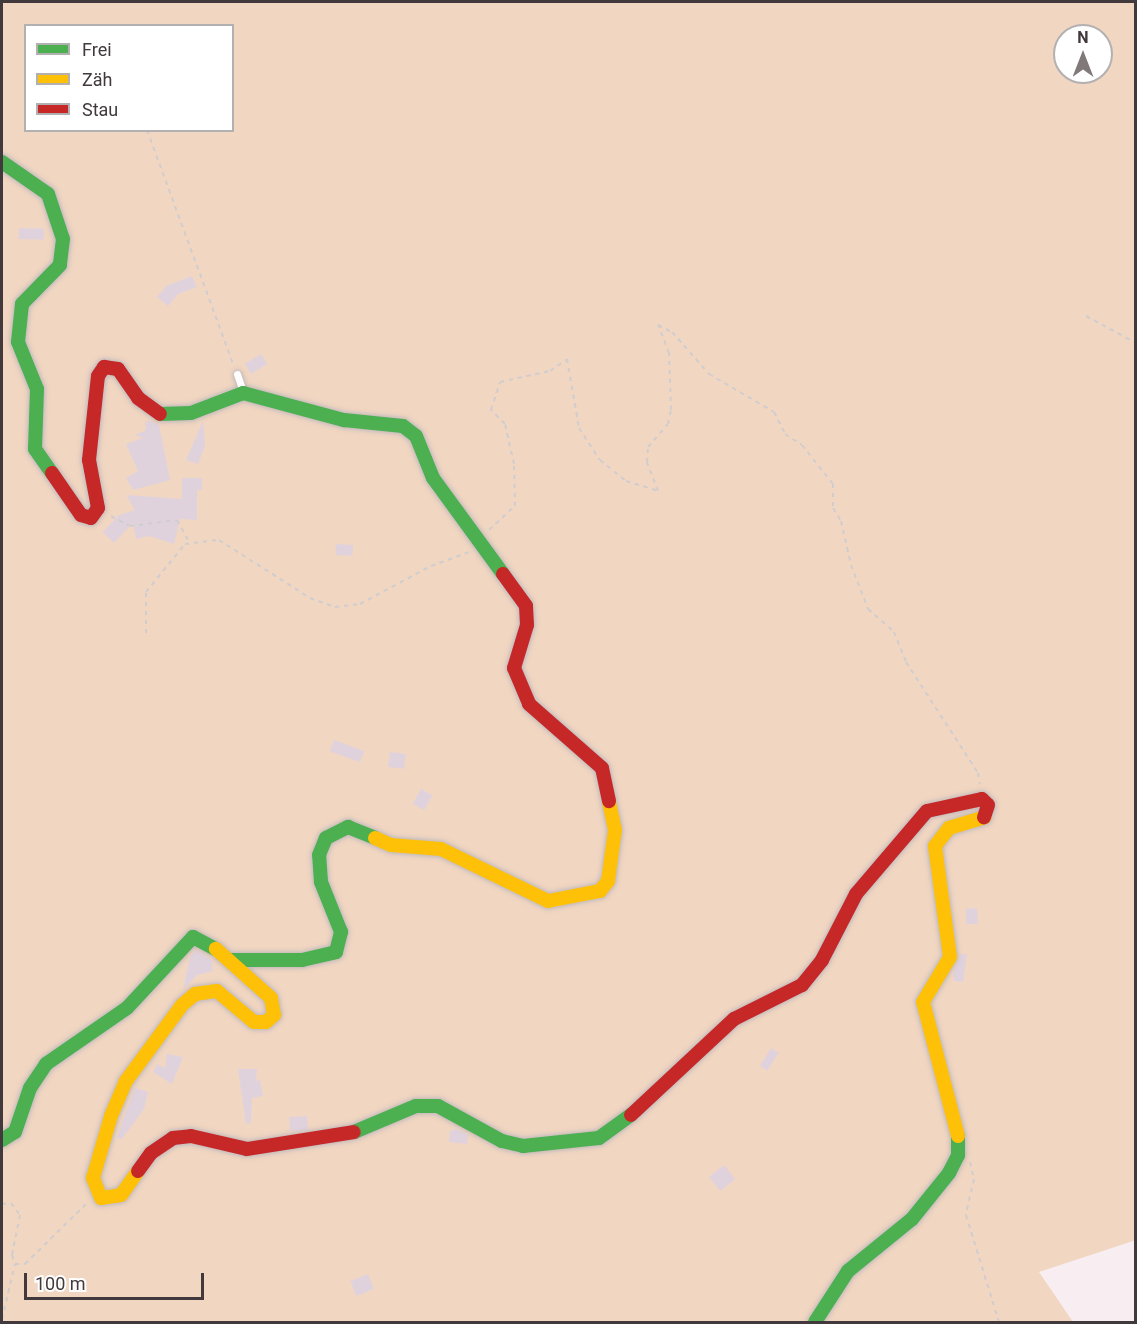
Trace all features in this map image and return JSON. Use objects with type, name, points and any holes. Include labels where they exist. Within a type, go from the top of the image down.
[{"type":"street","points":[[2,162],[48,194],[63,239],[60,265],[26,298],[20,316],[19,349],[37,389],[35,449],[72,506],[86,518],[97,513],[89,460],[98,376],[104,366],[118,369],[143,402],[162,415],[191,413],[243,393],[344,420],[408,428],[419,443],[432,478],[526,606],[527,625],[514,668],[529,704],[603,768],[615,830],[605,887],[564,902],[548,902],[441,849],[391,845],[348,827],[326,838],[319,855],[321,882],[340,932],[336,952],[302,960],[230,960]]},
{"type":"street","points":[[2,1140],[15,1132],[30,1088],[46,1064],[127,1008],[187,939],[199,937],[230,960],[271,998],[274,1015],[262,1023],[254,1022],[217,991],[195,994],[182,1005],[122,1090],[95,1164],[97,1194],[111,1199],[121,1195],[152,1153],[173,1137],[190,1136],[247,1149],[319,1140],[351,1133],[416,1106],[438,1106],[502,1141],[523,1146],[606,1134],[734,1019],[802,985],[822,960],[856,894],[927,811],[982,799],[988,805],[984,817],[949,828],[935,846],[950,957],[923,1002],[958,1137],[958,1155],[949,1173],[912,1219],[848,1271],[815,1323]]},
{"type":"lane","points":[[237,374],[243,393]]},
{"type":"path","points":[[148,132],[237,374]]},
{"type":"path","points":[[1086,316],[1136,343]]},
{"type":"path","points":[[146,633],[146,592],[185,544],[219,540],[310,598],[335,607],[360,604],[430,566],[480,543],[515,506],[514,464],[505,424],[491,410],[500,382],[518,375],[550,371],[567,359],[579,428],[600,460],[626,481],[658,491],[646,462],[648,447],[668,424],[671,410],[669,353],[658,325],[672,332],[709,374],[774,412],[785,434],[802,445],[833,484],[833,508],[841,521],[851,565],[868,609],[894,632],[906,662],[978,773],[982,799]]},
{"type":"path","points":[[97,513],[130,526],[177,520],[190,543]]},
{"type":"path","points":[[958,1155],[972,1163],[974,1179],[966,1215],[999,1323]]},
{"type":"path","points":[[15,1264],[25,1264],[97,1194]]},
{"type":"path","points":[[2,1204],[11,1203],[20,1215],[12,1255],[15,1264],[2,1319]]},
{"type":"shaded area","points":[[2,2],[1135,2],[1136,1240],[1039,1272],[1073,1322],[2,1322]]},
{"type":"building","points":[[19,228],[44,229],[44,240],[19,239]]},
{"type":"building","points":[[192,276],[197,287],[178,294],[168,306],[157,297],[166,286]]},
{"type":"building","points":[[261,354],[267,364],[251,374],[245,364]]},
{"type":"building","points":[[151,421],[159,425],[170,480],[133,490],[126,478],[138,471],[126,444],[143,438],[135,435],[146,430],[145,422]]},
{"type":"building","points":[[203,421],[205,446],[198,464],[186,460]]},
{"type":"building","points":[[182,478],[202,478],[202,490],[197,490],[197,520],[180,519],[174,544],[149,536],[136,539],[133,523],[114,543],[103,532],[119,515],[135,510],[126,495],[182,499]]},
{"type":"building","points":[[336,544],[353,545],[352,556],[335,555]]},
{"type":"building","points":[[334,740],[364,751],[360,762],[330,751]]},
{"type":"building","points":[[390,752],[406,754],[404,769],[388,767]]},
{"type":"building","points":[[421,789],[432,795],[424,810],[413,804]]},
{"type":"building","points":[[977,908],[978,924],[966,924],[966,909]]},
{"type":"building","points":[[196,950],[212,960],[213,971],[197,975],[183,990],[190,957]]},
{"type":"building","points":[[961,954],[967,954],[963,982],[954,981],[953,974]]},
{"type":"building","points":[[771,1048],[779,1053],[768,1071],[760,1066]]},
{"type":"building","points":[[167,1054],[183,1057],[172,1084],[153,1072],[157,1064],[165,1068]]},
{"type":"building","points":[[238,1069],[257,1069],[256,1081],[260,1080],[263,1096],[252,1098],[251,1123],[246,1124]]},
{"type":"building","points":[[135,1088],[148,1092],[144,1109],[121,1140],[117,1137]]},
{"type":"building","points":[[307,1116],[308,1130],[290,1131],[289,1117]]},
{"type":"building","points":[[456,1129],[468,1135],[467,1144],[449,1142],[450,1131]]},
{"type":"building","points":[[724,1165],[735,1179],[720,1191],[709,1177]]},
{"type":"building","points":[[368,1274],[374,1289],[356,1296],[350,1281]]},
{"type":"traffic: fast","points":[[2,162],[48,194],[63,239],[60,265],[22,304],[18,342],[37,389],[35,449],[52,473]]},
{"type":"traffic: fast","points":[[160,414],[191,413],[243,393],[344,420],[403,426],[416,436],[433,478],[503,574]]},
{"type":"traffic: fast","points":[[230,960],[302,960],[336,952],[341,932],[321,882],[319,855],[326,838],[348,827],[375,838]]},
{"type":"traffic: fast","points":[[2,1140],[15,1132],[30,1088],[46,1064],[127,1008],[193,937],[216,949]]},
{"type":"traffic: fast","points":[[354,1132],[416,1106],[438,1106],[502,1141],[523,1146],[599,1138],[631,1115]]},
{"type":"traffic: fast","points":[[815,1322],[848,1271],[912,1219],[949,1173],[958,1155],[958,1136]]},
{"type":"traffic: slow","points":[[375,838],[391,845],[441,849],[548,901],[600,891],[608,881],[615,830],[609,801]]},
{"type":"traffic: slow","points":[[958,1136],[923,1002],[950,957],[935,846],[949,828],[984,817]]},
{"type":"traffic: slow","points":[[138,1171],[121,1195],[101,1198],[93,1178],[111,1116],[126,1081],[182,1005],[195,994],[217,991],[254,1022],[266,1022],[274,1015],[271,998],[216,949]]},
{"type":"traffic: jam","points":[[52,473],[81,515],[91,518],[98,508],[89,460],[98,376],[104,367],[118,369],[138,398],[160,414]]},
{"type":"traffic: jam","points":[[503,574],[526,606],[527,625],[514,668],[529,704],[602,768],[609,801]]},
{"type":"traffic: jam","points":[[631,1115],[734,1019],[802,985],[822,960],[856,894],[927,811],[982,799],[988,805],[984,817]]},
{"type":"traffic: jam","points":[[138,1171],[151,1153],[173,1138],[191,1136],[247,1149],[354,1132]]}]
